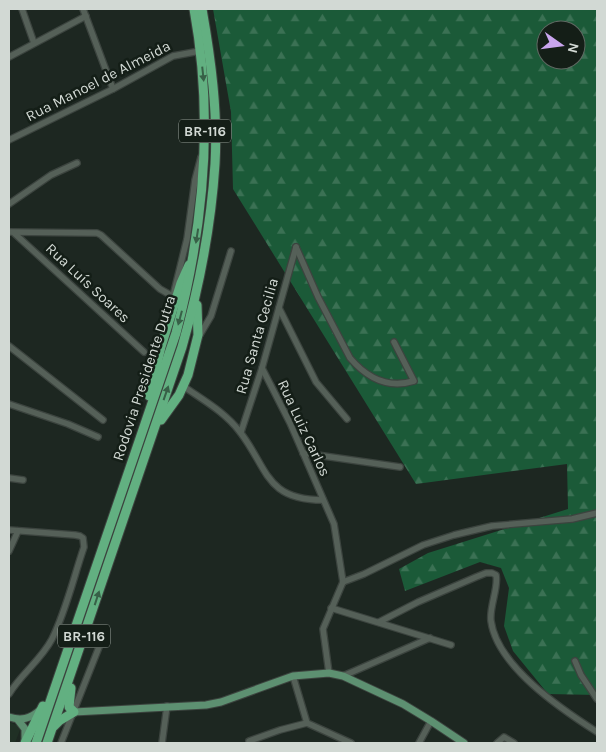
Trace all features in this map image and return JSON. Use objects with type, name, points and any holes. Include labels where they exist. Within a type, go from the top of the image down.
[{"type":"highway","name":"Rodovia Presidente Dutra","points":[[36,743],[176,333],[187,292],[203,184],[204,151],[204,84],[194,9]]},
{"type":"highway","name":"Rodovia Presidente Dutra","points":[[47,743],[72,674],[189,322],[198,289],[215,163],[212,69],[202,9]]},
{"type":"highway","points":[[120,529],[161,418],[176,400],[183,386],[197,340],[196,310],[211,224],[213,208],[211,199]]},
{"type":"highway","points":[[116,507],[121,475],[148,399],[174,300],[194,253]]},
{"type":"highway","points":[[25,743],[60,669]]},
{"type":"highway","points":[[52,728],[59,721],[74,712],[69,707],[73,680],[72,674]]},
{"type":"main road","points":[[74,712],[206,705],[221,702],[292,676],[329,673],[343,676],[403,704],[464,743]]},
{"type":"main road","points":[[18,720],[32,716],[43,706]]},
{"type":"main road","points":[[9,717],[18,720],[25,729],[25,743]]},
{"type":"street","points":[[22,9],[34,43]]},
{"type":"street","points":[[83,9],[112,89]]},
{"type":"street","points":[[9,57],[86,16]]},
{"type":"street","name":"Rua Manoel de Almeida","points":[[9,140],[112,89],[173,56],[200,51]]},
{"type":"street","points":[[11,232],[97,233],[102,235],[174,300],[187,239],[197,169],[204,151]]},
{"type":"street","points":[[9,204],[51,175],[76,162]]},
{"type":"street","name":"Rua Luís Soares","points":[[11,232],[144,352]]},
{"type":"street","name":"Rua Santa Cecilia","points":[[241,432],[262,368],[296,247],[318,297],[350,358],[366,373],[385,382],[401,384],[414,381],[394,342]]},
{"type":"street","points":[[197,340],[211,316],[230,251]]},
{"type":"street","points":[[279,308],[316,382],[347,419]]},
{"type":"street","points":[[9,346],[103,420]]},
{"type":"street","name":"Rua Luiz Carlos","points":[[262,368],[303,453],[336,533],[343,582]]},
{"type":"street","points":[[183,386],[220,410],[241,432],[264,473],[274,485],[284,492],[300,498],[323,500]]},
{"type":"street","points":[[9,404],[68,424],[98,437]]},
{"type":"street","points":[[303,453],[400,467]]},
{"type":"street","points":[[9,478],[23,480]]},
{"type":"street","points":[[329,673],[323,629],[343,582],[424,545],[454,535],[492,526],[572,520],[597,513]]},
{"type":"street","points":[[9,530],[75,535],[83,538],[84,547],[52,640],[38,660],[9,694]]},
{"type":"street","points":[[9,551],[18,531]]},
{"type":"street","points":[[379,622],[418,602],[476,577],[486,573],[496,575],[497,580],[491,620],[496,638],[501,647],[533,685],[548,699],[597,732]]},
{"type":"street","points":[[331,608],[451,645]]},
{"type":"street","points":[[61,743],[105,632]]},
{"type":"street","points":[[343,676],[430,638]]},
{"type":"street","points":[[575,660],[581,675],[597,699]]},
{"type":"street","points":[[292,676],[307,724]]},
{"type":"street","points":[[162,743],[167,706]]},
{"type":"street","points":[[419,743],[431,721]]},
{"type":"street","points":[[249,741],[280,730],[307,724],[351,743]]},
{"type":"street","points":[[497,743],[504,737],[514,743]]},
{"type":"shaded area","points":[[9,722],[21,727],[15,743],[9,743]]},
{"type":"green space","points":[[213,9],[597,9],[597,695],[548,694],[513,651],[504,626],[509,588],[501,568],[480,562],[405,591],[399,569],[428,553],[568,509],[567,464],[416,484],[233,189],[231,112]]}]
